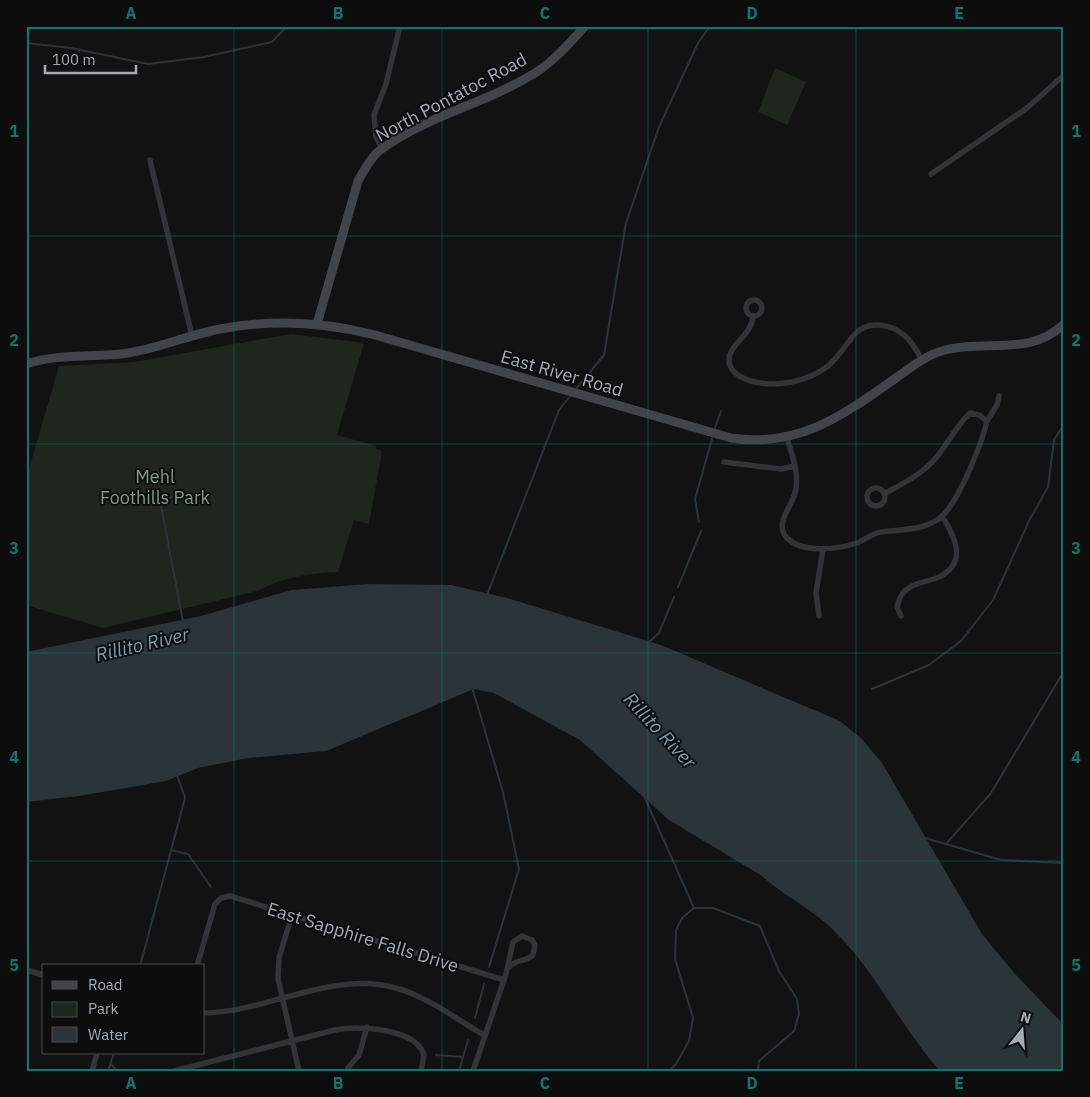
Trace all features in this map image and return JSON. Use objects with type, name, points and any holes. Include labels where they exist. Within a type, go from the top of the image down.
[{"type":"street","points":[[26,35],[29,26]]},
{"type":"street","points":[[382,148],[376,137],[374,115],[386,84],[400,26]]},
{"type":"street","name":"North Pontatoc Road","points":[[317,324],[358,181],[368,164],[382,148],[430,122],[535,73],[565,48],[585,26]]},
{"type":"street","points":[[931,174],[1027,108],[1064,75]]},
{"type":"street","points":[[150,160],[192,336]]},
{"type":"street","points":[[753,316],[750,330],[732,351],[729,361],[732,370],[740,377],[759,383],[779,384],[804,379],[828,366],[857,332],[876,325],[895,329],[904,334],[922,360]]},
{"type":"street","name":"East River Road","points":[[26,364],[57,358],[131,353],[219,329],[271,322],[317,324],[342,327],[375,335],[731,438],[760,441],[788,438],[840,416],[922,360],[957,346],[1019,346],[1037,342],[1064,324]]},
{"type":"street","points":[[788,438],[797,480],[795,494],[782,521],[782,530],[788,539],[798,545],[823,549],[857,543],[878,532],[905,530],[925,525],[942,516],[958,493],[984,435],[988,421],[997,405],[999,396]]},
{"type":"street","points":[[884,494],[911,480],[934,459],[956,426],[970,413],[979,415],[988,421]]},
{"type":"street","points":[[724,462],[781,469],[795,466]]},
{"type":"street","points":[[901,616],[897,607],[906,589],[922,581],[941,576],[953,565],[958,551],[956,537],[942,516]]},
{"type":"street","points":[[819,616],[816,594],[823,549]]},
{"type":"street","name":"East Sapphire Falls Drive","points":[[198,964],[213,907],[221,898],[234,898],[504,980]]},
{"type":"street","points":[[292,915],[278,965],[281,999],[299,1071]]},
{"type":"street","points":[[476,1070],[484,1035],[508,968],[508,959],[514,940],[522,936],[532,940],[535,946],[533,955],[528,959],[515,962],[508,968]]},
{"type":"street","points":[[26,970],[42,974]]},
{"type":"street","points":[[205,1013],[233,1010],[337,985],[366,984],[387,986],[423,999],[484,1035]]},
{"type":"street","points":[[348,1068],[358,1055],[367,1027]]},
{"type":"street","points":[[174,1071],[341,1028],[367,1027],[395,1034],[416,1044],[423,1052],[421,1071]]},
{"type":"street","points":[[92,1071],[97,1054]]},
{"type":"green space","points":[[775,68],[806,82],[787,125],[758,112]]},
{"type":"green space","name":"Mehl Foothills Park","points":[[291,334],[364,343],[337,435],[376,446],[376,449],[382,451],[369,524],[354,520],[338,572],[317,573],[297,577],[277,582],[257,591],[103,628],[26,605],[26,479],[59,366],[134,362]]},
{"type":"water","name":"Rillito River","points":[[368,584],[451,585],[507,598],[661,645],[840,721],[862,739],[882,763],[982,934],[1015,974],[1064,1025],[1064,1071],[940,1071],[926,1055],[878,984],[852,950],[828,925],[762,876],[669,820],[580,740],[494,693],[474,689],[326,751],[248,758],[198,768],[166,781],[79,796],[26,802],[26,652],[201,616],[292,590]]},
{"type":"waterway","points":[[26,43],[71,48],[148,64],[204,57],[272,42],[287,26]]},
{"type":"waterway","points":[[576,389],[604,355],[626,223],[659,127],[698,43],[710,26]]},
{"type":"waterway","points":[[487,595],[559,410],[571,395]]},
{"type":"waterway","points":[[715,428],[721,411]]},
{"type":"waterway","points":[[872,689],[929,665],[961,641],[993,600],[1030,519],[1048,487],[1054,440],[1064,424]]},
{"type":"waterway","points":[[699,522],[695,499],[712,439]]},
{"type":"waterway","name":"Rillito River","points":[[180,494],[171,497],[161,506],[183,621]]},
{"type":"waterway","points":[[678,587],[701,531]]},
{"type":"waterway","points":[[649,642],[659,633],[674,597]]},
{"type":"waterway","points":[[946,844],[991,793],[1064,671]]},
{"type":"waterway","points":[[472,687],[503,792],[519,869],[489,967]]},
{"type":"waterway","points":[[141,964],[185,798],[177,775]]},
{"type":"waterway","points":[[644,796],[694,908]]},
{"type":"waterway","points":[[925,838],[1001,860],[1064,863]]},
{"type":"waterway","points":[[171,850],[188,854],[211,887]]},
{"type":"waterway","points":[[669,1071],[676,1064],[689,1041],[693,1018],[675,959],[676,930],[682,918],[694,908],[713,908],[760,926],[779,971],[797,999],[799,1014],[794,1031],[759,1061],[758,1071]]},
{"type":"waterway","points":[[475,1018],[484,984]]},
{"type":"waterway","points":[[459,1071],[468,1040]]},
{"type":"waterway","points":[[108,1071],[114,1054]]},
{"type":"waterway","points":[[436,1055],[463,1057]]},
{"type":"waterway","points":[[111,1064],[116,1070]]}]
